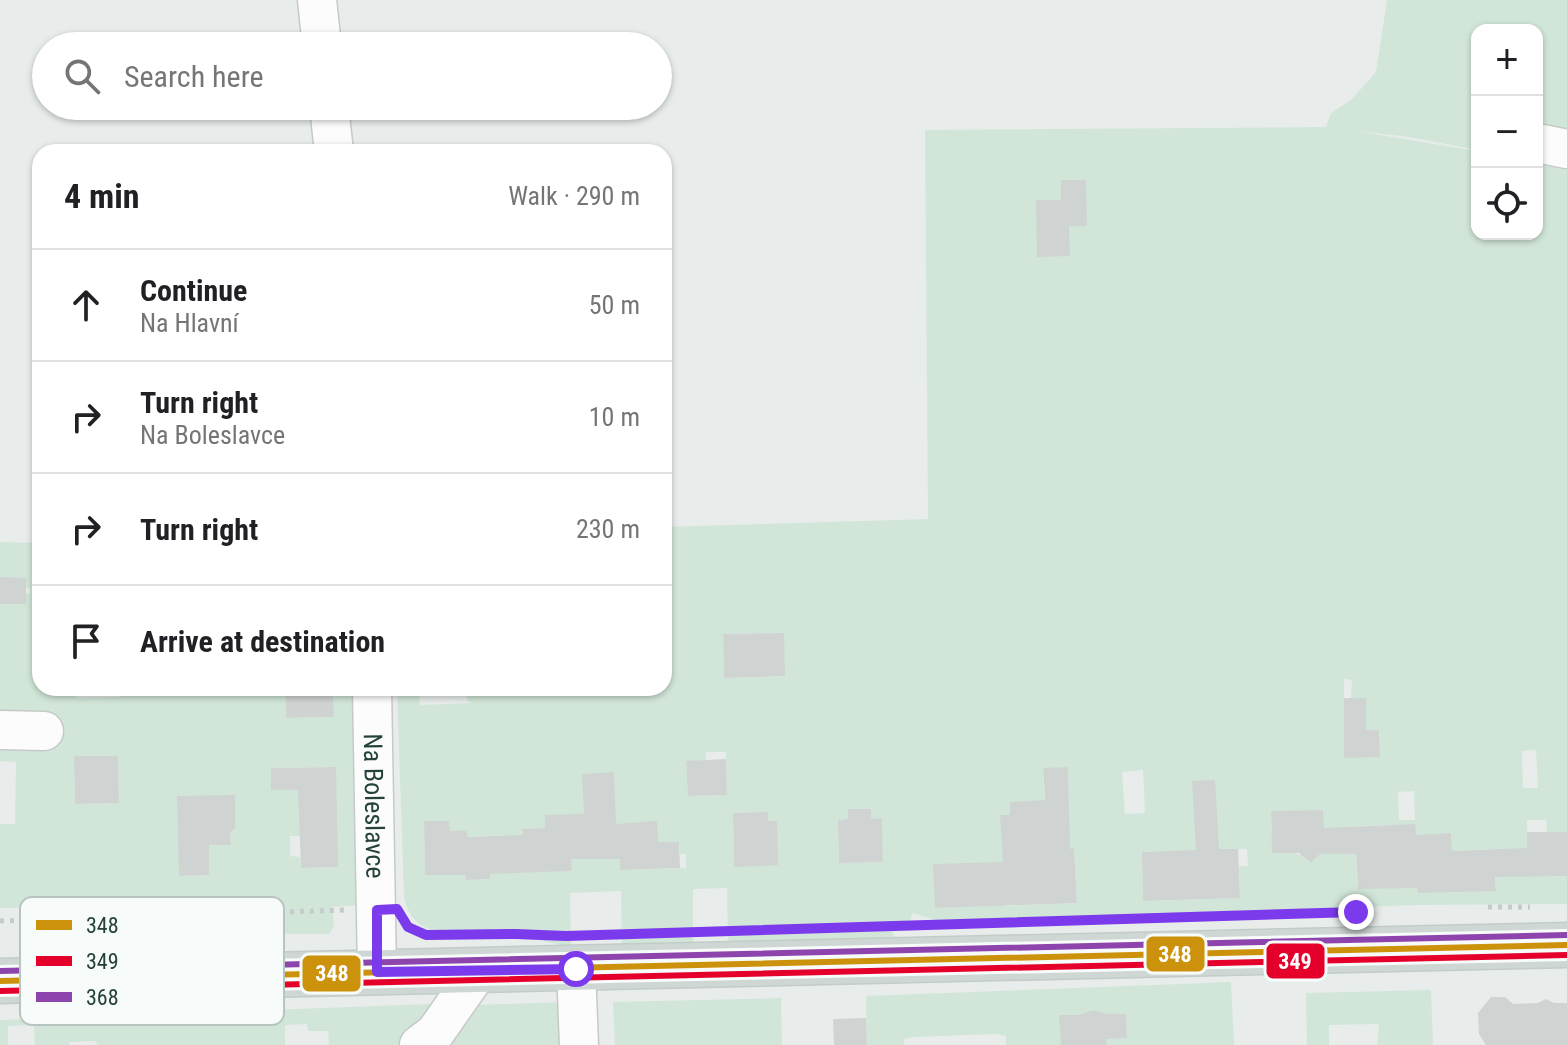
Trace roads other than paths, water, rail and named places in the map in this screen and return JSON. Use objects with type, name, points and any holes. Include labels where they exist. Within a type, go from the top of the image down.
[{"type":"main road","points":[[284,974],[1567,945]]},
{"type":"main road","points":[[0,981],[20,981]]},
{"type":"street","points":[[317,0],[320,32]]},
{"type":"street","points":[[331,120],[333,144]]},
{"type":"street","points":[[1543,144],[1567,149]]},
{"type":"street","name":"Na Boleslavce","points":[[372,696],[377,972]]},
{"type":"street","points":[[0,730],[44,731]]},
{"type":"street","points":[[576,969],[579,1045]]},
{"type":"street","points":[[419,1045],[435,1033],[479,970]]}]
